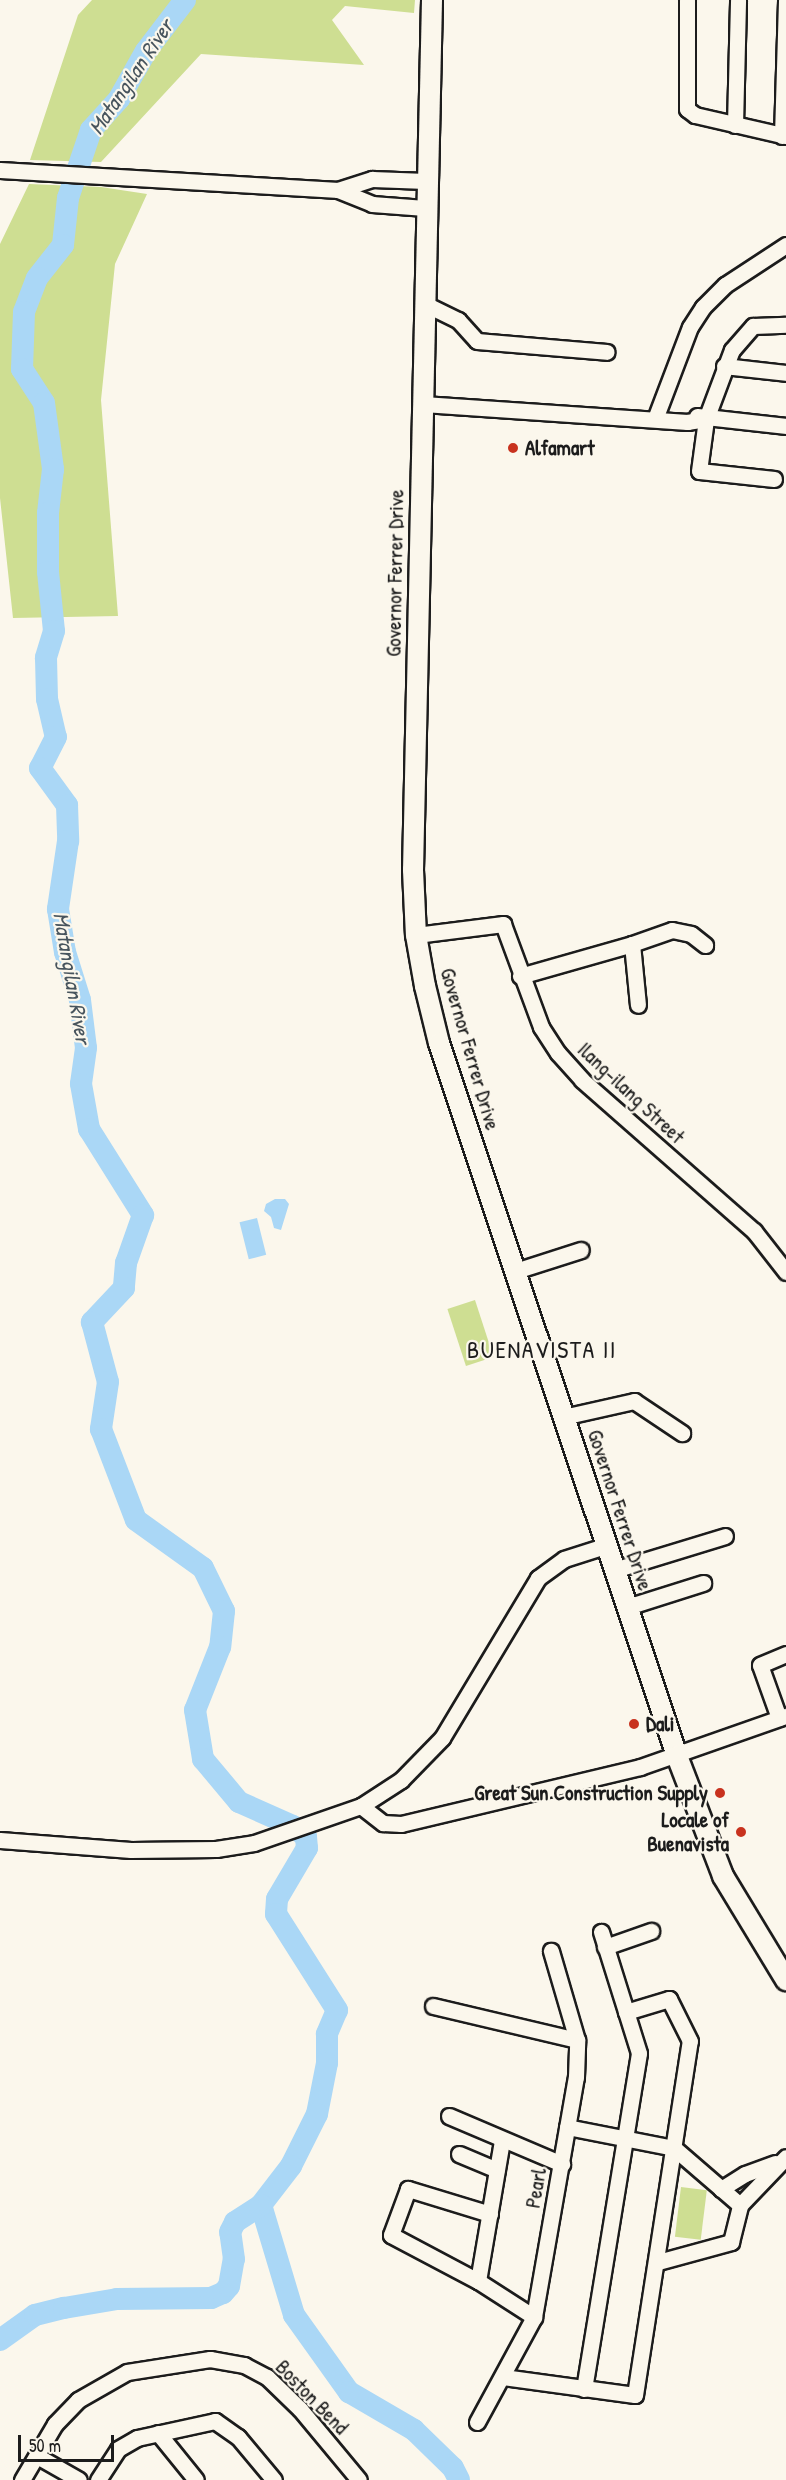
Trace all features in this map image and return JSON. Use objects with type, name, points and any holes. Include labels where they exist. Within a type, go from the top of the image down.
[{"type":"main road","name":"Governor Ferrer Drive","points":[[432,0],[425,208],[413,870],[416,935],[439,1042],[677,1756],[723,1876],[786,1980]]},
{"type":"street","points":[[687,0],[687,109],[735,125],[784,136],[786,0]]},
{"type":"street","points":[[735,125],[738,0]]},
{"type":"street","points":[[0,170],[101,174],[338,190],[372,204],[425,208]]},
{"type":"street","points":[[338,190],[372,178],[426,181]]},
{"type":"street","points":[[655,419],[690,327],[703,307],[725,285],[786,245]]},
{"type":"street","points":[[425,303],[458,320],[477,342],[607,352]]},
{"type":"street","points":[[774,479],[699,471],[706,419],[724,366],[740,337],[753,326],[786,325]]},
{"type":"street","points":[[724,366],[786,373]]},
{"type":"street","points":[[423,404],[655,419],[688,413],[706,419],[786,426]]},
{"type":"street","name":"Ilang-ilang Street","points":[[416,935],[503,924],[520,976],[541,1027],[578,1076],[754,1231],[786,1272]]},
{"type":"street","points":[[520,976],[632,944],[672,930],[691,934],[705,945]]},
{"type":"street","points":[[632,944],[638,1005]]},
{"type":"street","points":[[514,1271],[581,1250]]},
{"type":"street","points":[[563,1416],[634,1401],[682,1433]]},
{"type":"street","points":[[614,1570],[725,1536]]},
{"type":"street","points":[[0,1840],[172,1851],[254,1843],[361,1806],[401,1780],[442,1738],[537,1578],[564,1559],[608,1545]]},
{"type":"street","points":[[627,1607],[703,1583]]},
{"type":"street","points":[[361,1806],[383,1823],[401,1824],[677,1756],[782,1717],[760,1665],[786,1654]]},
{"type":"street","points":[[584,2389],[639,2053],[603,1940],[651,1931]]},
{"type":"street","name":"Pearl","points":[[477,2422],[534,2317],[562,2164],[577,2040],[551,1951]]},
{"type":"street","points":[[503,2377],[635,2395],[658,2262],[690,2041],[669,1999],[626,2012]]},
{"type":"street","points":[[433,2006],[577,2040]]},
{"type":"street","points":[[449,2116],[562,2164]]},
{"type":"street","points":[[567,2127],[674,2148],[740,2205]]},
{"type":"street","points":[[478,2281],[502,2140]]},
{"type":"street","points":[[459,2154],[497,2170]]},
{"type":"street","points":[[721,2189],[745,2174],[782,2159]]},
{"type":"street","points":[[658,2262],[731,2242],[740,2205],[782,2159]]},
{"type":"street","points":[[490,2214],[408,2188],[391,2235],[478,2281],[534,2317]]},
{"type":"street","name":"Boston Bend","points":[[22,2480],[64,2412],[120,2376],[172,2362],[210,2359],[244,2365],[267,2378],[300,2409],[359,2480]]},
{"type":"street","points":[[98,2480],[118,2449],[137,2438],[215,2421],[238,2437],[274,2480]]},
{"type":"street","points":[[158,2433],[196,2480]]},
{"type":"street","points":[[37,2456],[79,2480]]},
{"type":"green space","points":[[92,0],[415,0],[414,13],[345,6],[332,20],[364,65],[201,54],[101,162],[30,160],[78,15]]},
{"type":"green space","points":[[29,184],[101,187],[147,194],[115,264],[101,400],[118,616],[13,618],[0,498],[0,244]]},
{"type":"green space","points":[[475,1300],[494,1357],[466,1366],[447,1309]]},
{"type":"green space","points":[[681,2187],[707,2190],[701,2240],[675,2237]]},
{"type":"water","points":[[275,1199],[285,1199],[289,1204],[281,1230],[274,1228],[271,1217],[264,1211],[266,1204]]},
{"type":"water","points":[[257,1218],[266,1255],[249,1259],[240,1222]]},
{"type":"waterway","name":"Matangilan River","points":[[185,0],[146,51],[119,99],[91,130],[68,198],[63,245],[37,278],[24,312],[22,369],[44,403],[53,469],[48,513],[48,572],[54,631],[46,658],[47,699],[56,737],[40,768],[67,805],[68,841],[58,909],[65,952],[80,1000],[86,1048],[81,1084],[89,1129],[143,1215],[126,1263],[124,1288],[92,1322],[108,1382],[101,1429],[136,1520],[203,1568],[224,1611],[220,1647],[195,1710],[203,1759],[239,1802],[293,1826],[306,1837],[307,1848],[277,1899],[276,1914],[337,2010],[327,2034],[327,2063],[317,2114],[291,2166],[261,2205],[294,2315],[349,2392],[414,2430],[453,2468],[459,2480]]},
{"type":"waterway","points":[[0,2340],[35,2315],[64,2308],[117,2299],[211,2298],[223,2293],[229,2286],[234,2259],[230,2232],[235,2222],[261,2205]]},
{"type":"place","name":"Alfamart","points":[[513,448]]},
{"type":"place","name":"Dali","points":[[634,1724]]},
{"type":"place","name":"Great Sun Construction Supply","points":[[720,1793]]},
{"type":"place","name":"Locale of Buenavista","points":[[741,1832]]},
{"type":"district","name":"BUENAVISTA II","points":[[542,1350]]}]
